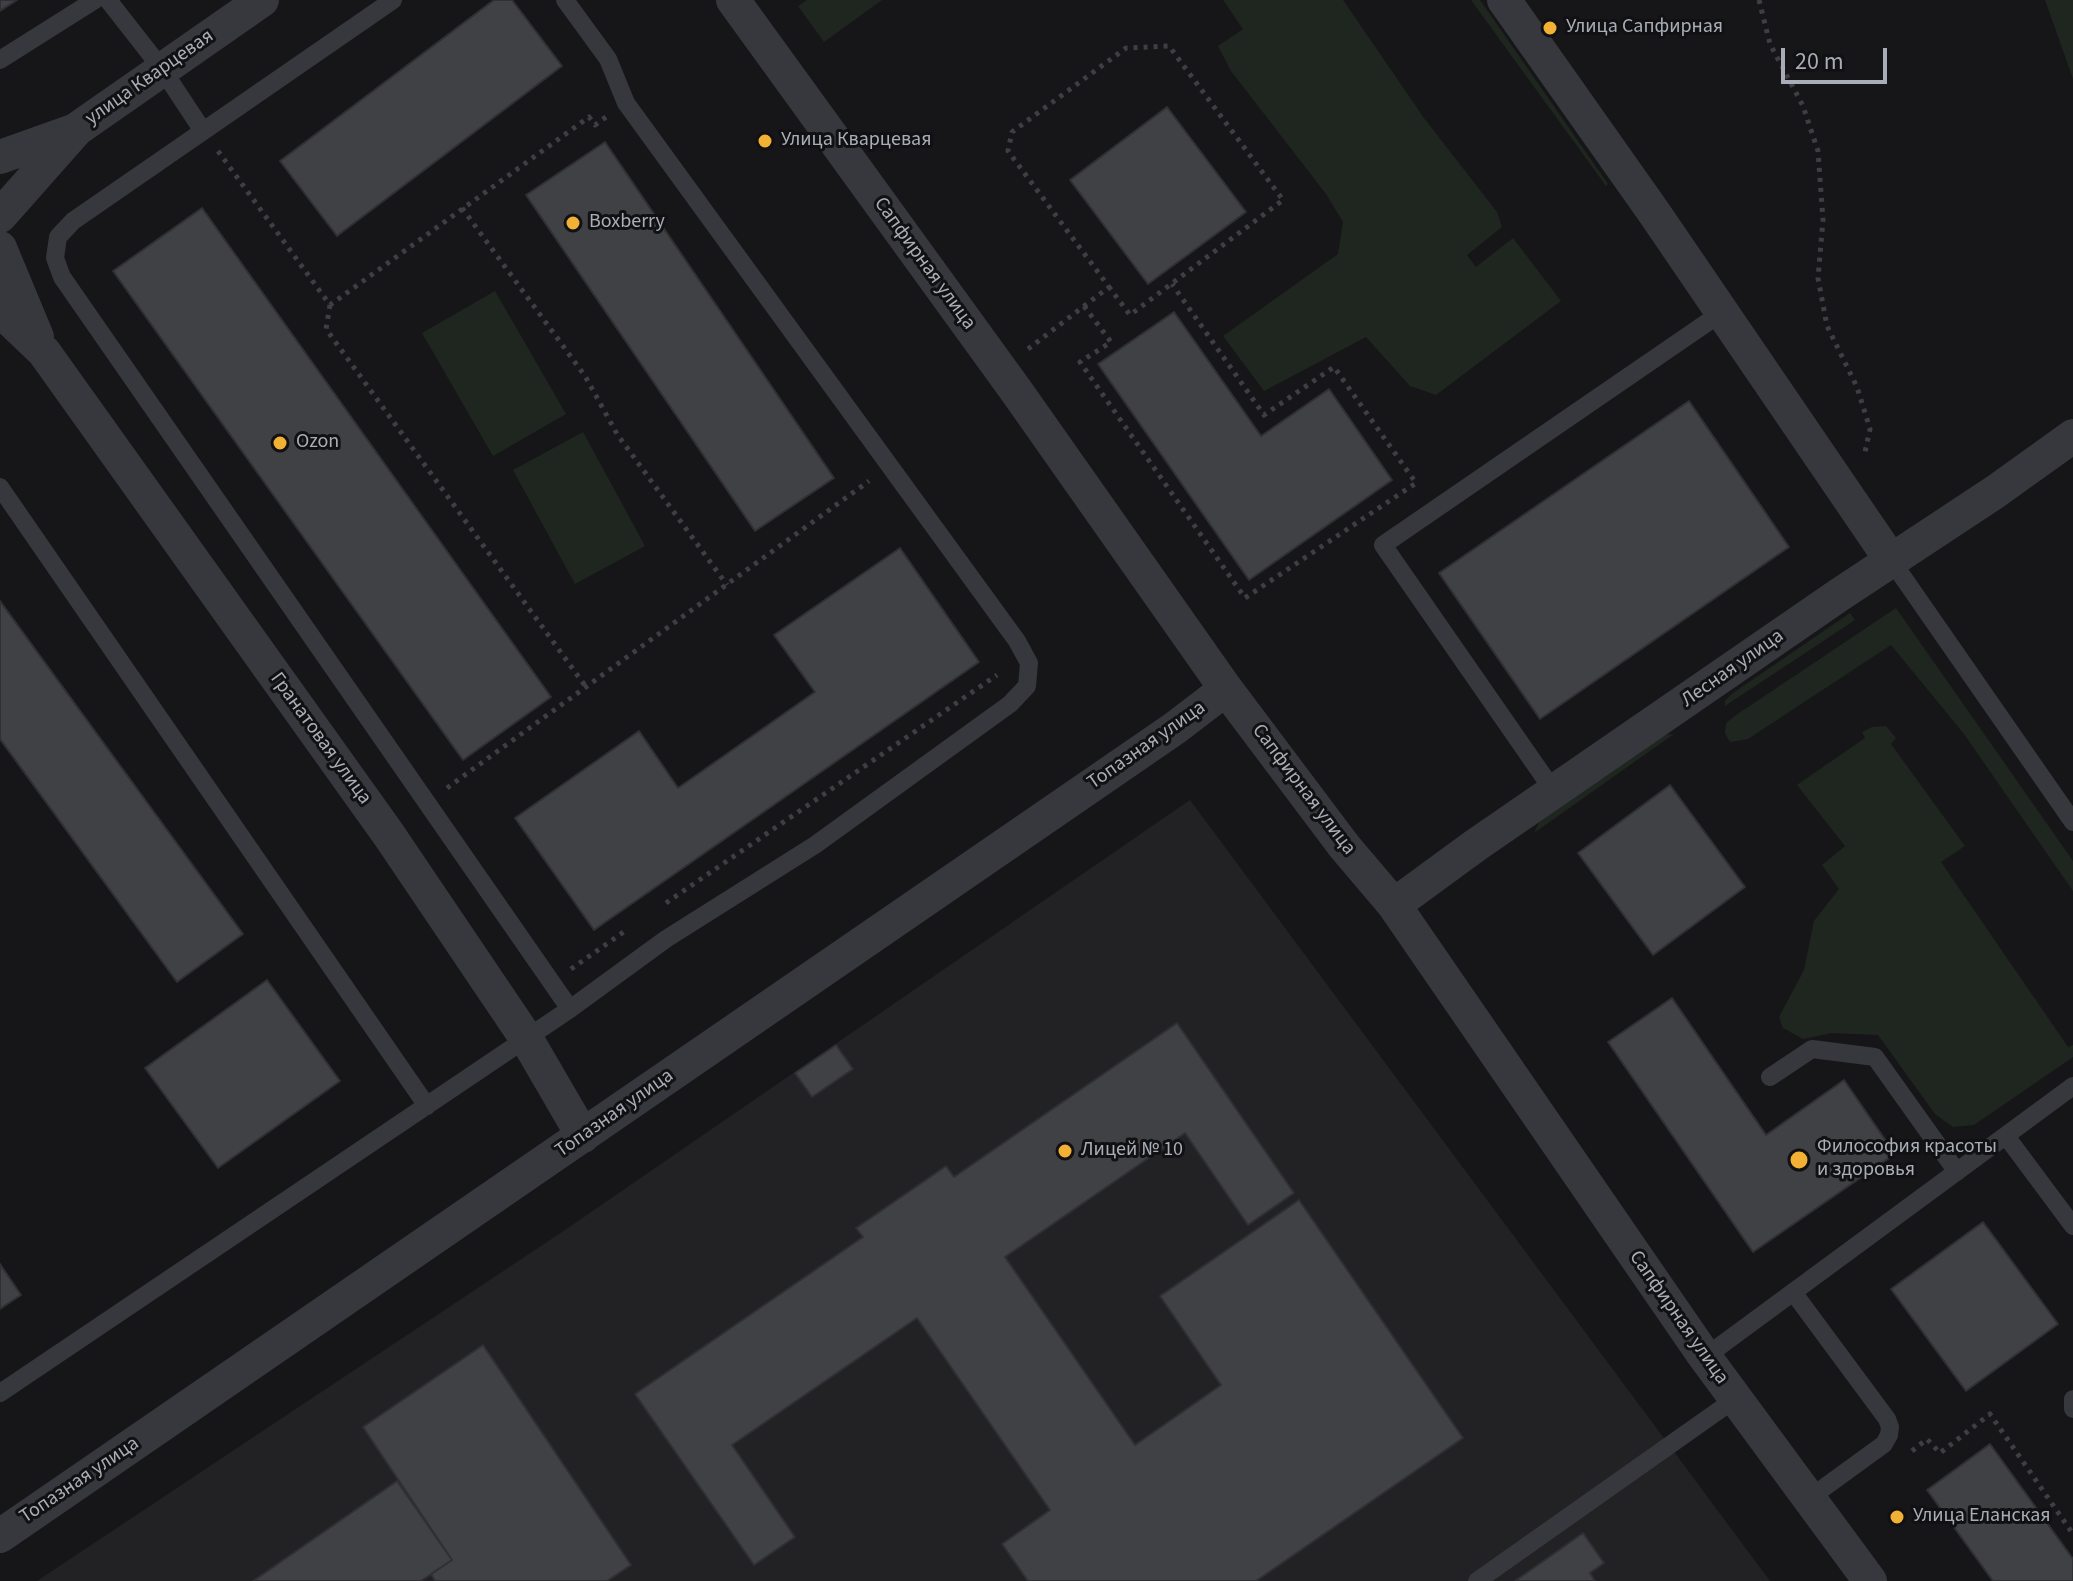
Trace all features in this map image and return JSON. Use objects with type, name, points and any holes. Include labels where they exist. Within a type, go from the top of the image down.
[{"type":"street","name":"улица Кварцевая","points":[[77,129],[262,0]]},
{"type":"street","name":"Сапфирная улица","points":[[733,0],[1017,392],[1226,689],[1344,846],[1394,905],[1705,1357],[1807,1500],[1870,1581]]},
{"type":"street","points":[[1504,0],[1655,214],[1891,560]]},
{"type":"street","points":[[0,157],[77,129]]},
{"type":"street","points":[[0,216],[77,129]]},
{"type":"street","name":"Гранатовая улица","points":[[0,248],[44,352]]},
{"type":"street","name":"Гранатовая улица","points":[[0,310],[44,352],[389,835],[526,1038],[583,1136]]},
{"type":"street","name":"Лесная улица","points":[[1394,905],[1476,845],[2073,436]]},
{"type":"street","name":"Топазная улица","points":[[0,1536],[1175,728],[1226,689]]},
{"type":"lane","points":[[0,60],[95,0]]},
{"type":"lane","points":[[108,0],[162,69],[203,131]]},
{"type":"lane","points":[[393,0],[73,221],[58,237],[55,258],[62,277],[570,1009]]},
{"type":"lane","points":[[0,1393],[570,1009],[666,939],[815,845],[1010,704],[1027,686],[1029,663],[1017,641],[626,103],[608,59],[565,0]]},
{"type":"lane","points":[[1555,793],[1383,545],[1721,313]]},
{"type":"lane","points":[[0,487],[427,1106]]},
{"type":"lane","points":[[1891,560],[2073,822]]},
{"type":"lane","points":[[1770,1077],[1812,1049],[1875,1057],[1957,1172]]},
{"type":"lane","points":[[1705,1357],[2073,1086]]},
{"type":"lane","points":[[2006,1136],[2073,1226]]},
{"type":"lane","points":[[1793,1292],[1890,1427],[1884,1444],[1807,1500]]},
{"type":"lane","points":[[1477,1581],[1735,1399]]},
{"type":"lane","points":[[2073,1399],[2073,1409]]},
{"type":"path","points":[[1759,0],[1770,44],[1803,106],[1818,151],[1823,220],[1818,278],[1827,326],[1857,387],[1870,429],[1865,452],[1854,464]]},
{"type":"path","points":[[1169,46],[1283,200],[1130,315],[1109,287],[1008,151],[1012,132],[1126,48],[1169,46]]},
{"type":"path","points":[[578,124],[330,305],[326,329],[586,687]]},
{"type":"path","points":[[203,131],[330,305]]},
{"type":"path","points":[[462,208],[585,376],[617,434],[727,585]]},
{"type":"path","points":[[1084,306],[1111,342],[1080,362],[1245,598],[1416,483],[1334,367],[1264,415],[1172,284]]},
{"type":"path","points":[[1024,352],[1109,287]]},
{"type":"path","points":[[473,769],[890,466]]},
{"type":"path","points":[[658,909],[1025,656]]},
{"type":"path","points":[[567,972],[632,927]]},
{"type":"path","points":[[1905,1457],[1927,1439],[1940,1453],[1990,1414],[2073,1534]]},
{"type":"shaded area","points":[[807,0],[882,0],[824,42],[798,6]]},
{"type":"shaded area","points":[[1223,0],[1343,0],[1424,118],[1497,212],[1502,227],[1467,255],[1476,267],[1513,238],[1561,301],[1436,395],[1410,386],[1366,337],[1264,391],[1223,336],[1338,254],[1343,222],[1326,194],[1231,71],[1218,46],[1243,29]]},
{"type":"shaded area","points":[[1471,0],[1480,0],[1608,184],[1606,186]]},
{"type":"shaded area","points":[[2045,0],[2073,0],[2073,79]]},
{"type":"shaded area","points":[[495,291],[566,414],[493,456],[422,333]]},
{"type":"shaded area","points":[[583,432],[645,546],[575,584],[513,470]]},
{"type":"shaded area","points":[[1896,608],[2073,861],[2073,891],[1964,734],[1891,645],[1748,739],[1731,742],[1728,739],[1726,723],[1736,715]]},
{"type":"shaded area","points":[[1850,613],[1855,620],[1725,706],[1725,701],[1733,693]]},
{"type":"shaded area","points":[[1886,726],[1896,738],[1891,744],[1965,846],[1941,862],[2068,1047],[2073,1045],[2073,1057],[1974,1125],[1953,1127],[1935,1114],[1878,1035],[1832,1033],[1803,1039],[1783,1028],[1779,1017],[1804,970],[1814,921],[1839,889],[1822,865],[1845,846],[1797,785],[1865,738],[1862,732],[1872,727]]},
{"type":"shaded area","points":[[1674,734],[1534,833],[1541,818],[1660,735]]},
{"type":"shaded area","name":"Лицей № 10","points":[[1190,800],[1770,1581],[37,1581],[565,1230]]},
{"type":"building","points":[[0,0],[17,0],[0,11]]},
{"type":"building","points":[[494,0],[512,0],[562,66],[337,236],[280,161]]},
{"type":"building","points":[[1167,107],[1246,212],[1148,284],[1070,180]]},
{"type":"building","points":[[605,142],[834,478],[755,531],[526,195]]},
{"type":"building","points":[[202,208],[551,697],[463,760],[113,271]]},
{"type":"building","points":[[1174,312],[1261,436],[1329,389],[1392,480],[1249,580],[1098,364]]},
{"type":"building","points":[[1689,401],[1789,547],[1540,719],[1439,573]]},
{"type":"building","points":[[900,548],[979,662],[594,930],[515,818],[639,731],[678,788],[815,692],[774,635]]},
{"type":"building","points":[[0,601],[243,934],[177,982],[0,739]]},
{"type":"building","points":[[1670,785],[1745,887],[1653,955],[1578,853]]},
{"type":"building","points":[[267,980],[340,1081],[218,1168],[145,1068]]},
{"type":"building","points":[[1672,998],[1766,1135],[1844,1080],[1895,1154],[1753,1252],[1608,1042]]},
{"type":"building","name":"Лицей № 10","points":[[1177,1023],[1294,1193],[1248,1225],[1185,1133],[1005,1257],[1135,1445],[1221,1385],[1160,1296],[1299,1200],[1463,1438],[1256,1581],[1028,1581],[1002,1544],[1050,1510],[917,1318],[732,1445],[795,1537],[754,1565],[635,1394],[863,1237],[856,1228],[946,1166],[954,1177]]},
{"type":"building","points":[[836,1045],[853,1069],[812,1097],[795,1073]]},
{"type":"building","points":[[1983,1222],[2058,1324],[1966,1391],[1891,1289]]},
{"type":"building","points":[[0,1264],[21,1295],[0,1309]]},
{"type":"building","points":[[483,1345],[631,1565],[607,1581],[435,1581],[431,1574],[452,1560],[363,1427]]},
{"type":"building","points":[[1990,1444],[2073,1559],[2073,1581],[1993,1581],[1927,1490]]},
{"type":"building","points":[[397,1481],[452,1560],[421,1581],[253,1581]]},
{"type":"building","points":[[1583,1533],[1604,1563],[1590,1573],[1595,1581],[1515,1581]]},
{"type":"place","name":"Улица Сапфирная","points":[[1550,28]]},
{"type":"place","name":"Улица Кварцевая","points":[[765,141]]},
{"type":"place","name":"Boxberry","points":[[573,223]]},
{"type":"place","name":"Ozon","points":[[280,443]]},
{"type":"place","name":"Лицей № 10","points":[[1065,1151]]},
{"type":"place","name":"Философия красоты и здоровья","points":[[1799,1160]]},
{"type":"place","name":"Улица Еланская","points":[[1897,1517]]}]
